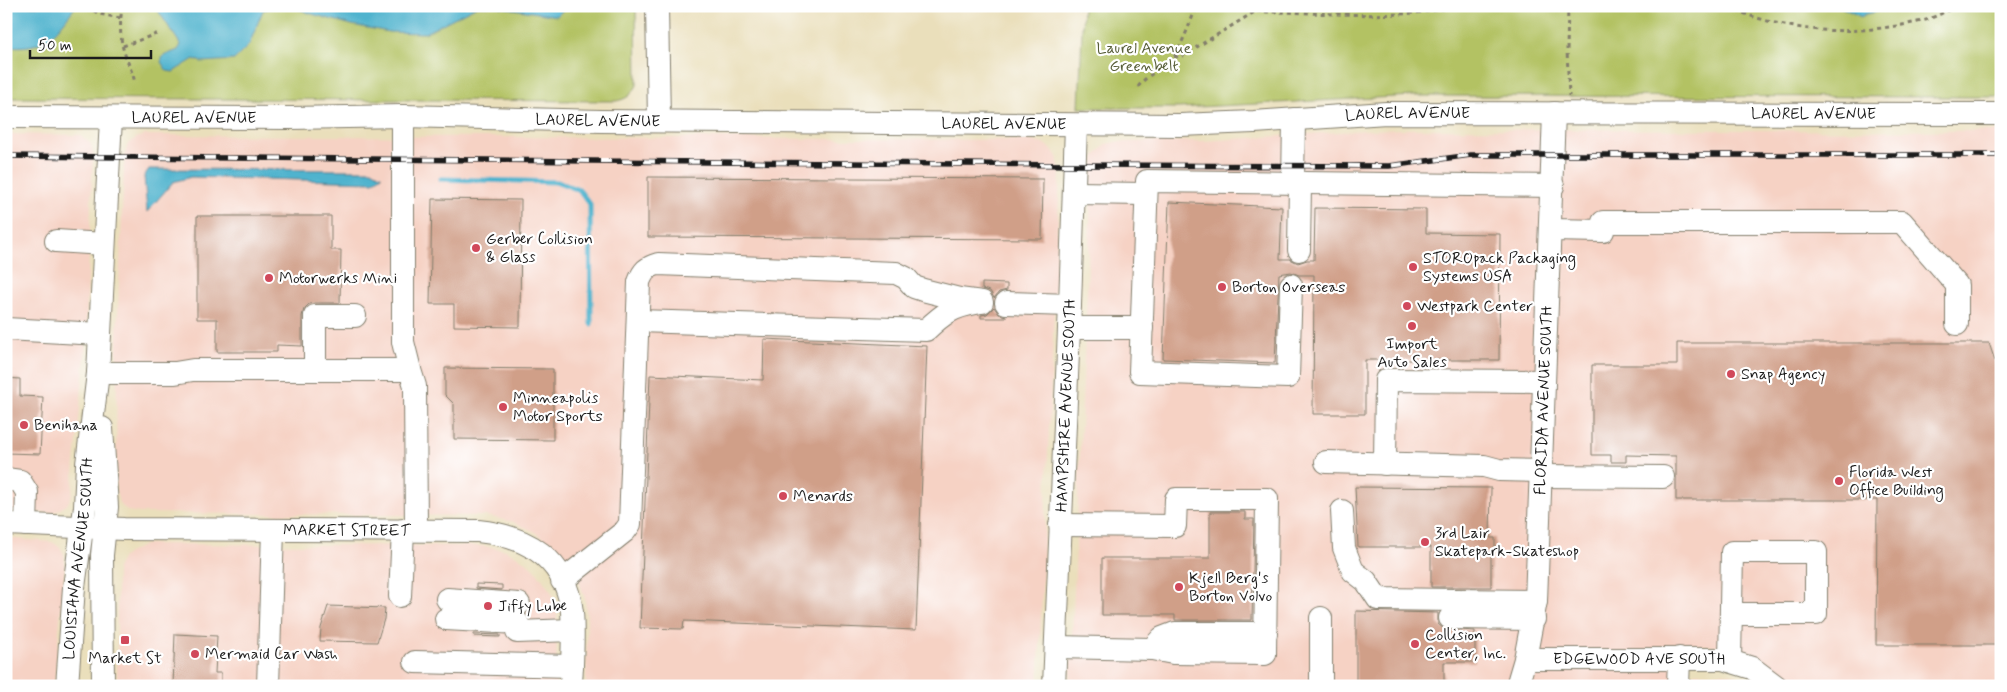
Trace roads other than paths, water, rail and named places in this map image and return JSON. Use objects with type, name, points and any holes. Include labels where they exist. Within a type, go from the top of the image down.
[{"type":"street","points":[[657,6],[659,121]]},
{"type":"street","name":"LAUREL AVENUE","points":[[6,117],[291,118],[403,116],[659,121],[1180,125],[1386,113],[2001,114]]},
{"type":"street","name":"FLORIDA AVENUE SOUTH","points":[[1517,686],[1525,659],[1535,610],[1554,113]]},
{"type":"street","points":[[400,596],[410,530],[415,386],[403,342],[403,116]]},
{"type":"street","name":"LOUISIANA AVENUE SOUTH","points":[[67,686],[69,639],[77,553],[82,528],[98,373],[111,118]]},
{"type":"street","points":[[1294,119],[1299,250]]},
{"type":"street","name":"HAMPSHIRE AVENUE SOUTH","points":[[1054,686],[1076,125]]},
{"type":"street","points":[[1291,285],[1288,378],[1140,372],[1147,181],[1552,186]]},
{"type":"street","points":[[1074,193],[1146,194]]},
{"type":"street","points":[[1551,230],[1603,227],[1902,222],[1957,285],[1957,324]]},
{"type":"street","points":[[56,241],[104,244]]},
{"type":"street","points":[[562,581],[625,531],[630,524],[639,282],[642,273],[648,267],[658,264],[896,273],[906,278],[914,287],[959,300],[982,302],[960,306],[941,315],[926,330],[638,321]]},
{"type":"street","points":[[1006,303],[1070,305]]},
{"type":"street","points":[[315,370],[315,316],[356,316]]},
{"type":"street","points":[[1069,328],[1142,328]]},
{"type":"street","points":[[6,329],[100,334]]},
{"type":"street","points":[[98,373],[176,373],[194,370],[410,370]]},
{"type":"street","name":"LOUISIANA AVENUE SOUTH","points":[[98,373],[108,507],[102,555],[103,686]]},
{"type":"street","points":[[1385,464],[1386,380],[1544,381]]},
{"type":"street","points":[[1326,462],[1484,466],[1499,470],[1541,474],[1663,477]]},
{"type":"street","points":[[6,479],[20,481],[27,492],[16,525]]},
{"type":"street","points":[[1056,647],[1152,649],[1173,653],[1266,654],[1267,499],[1176,499],[1176,526],[1060,525]]},
{"type":"street","points":[[1342,511],[1344,548],[1353,571],[1366,581],[1378,600],[1535,610]]},
{"type":"street","name":"MARKET STREET","points":[[16,525],[82,528],[478,531],[504,534],[526,543],[547,559],[562,581],[569,598],[572,630],[571,676]]},
{"type":"street","points":[[268,686],[273,530]]},
{"type":"street","points":[[1730,661],[1732,552],[1816,552],[1816,614],[1732,614]]},
{"type":"street","points":[[446,609],[518,618],[572,630]]},
{"type":"street","points":[[1450,618],[1535,610]]},
{"type":"street","points":[[1321,618],[1321,686]]},
{"type":"street","points":[[1678,686],[1679,658]]},
{"type":"street","name":"EDGEWOOD AVE SOUTH","points":[[1525,659],[1723,659],[1752,668],[1776,686]]},
{"type":"street","points":[[415,662],[571,676]]},
{"type":"water","points":[[6,6],[76,6],[47,39],[31,46],[20,47],[6,46]]},
{"type":"water","points":[[155,6],[278,6],[263,10],[249,45],[234,60],[201,62],[194,59],[173,72],[167,71],[161,62],[163,56],[178,50],[181,45]]},
{"type":"water","points":[[291,6],[477,6],[425,33],[389,32],[352,25]]},
{"type":"water","points":[[495,6],[567,6],[557,16]]},
{"type":"water","points":[[1839,6],[1902,6],[1866,14],[1861,17]]},
{"type":"water","points":[[149,169],[372,170],[382,176],[373,182],[191,177],[173,182],[147,212],[144,176]]},
{"type":"waterway","points":[[441,179],[558,182],[579,190],[590,204],[591,324]]},
{"type":"railway","points":[[6,156],[1389,166],[1471,155],[2001,155]]},
{"type":"place","name":"Gerber Collision & Glass","points":[[476,248]]},
{"type":"place","name":"STOROpack Packaging Systems USA","points":[[1413,267]]},
{"type":"place","name":"Motorwerks Mini","points":[[269,278]]},
{"type":"place","name":"Borton Overseas","points":[[1222,287]]},
{"type":"place","name":"Westpark Center","points":[[1407,306]]},
{"type":"place","name":"Import Auto Sales","points":[[1412,326]]},
{"type":"place","name":"Snap Agency","points":[[1731,374]]},
{"type":"place","name":"Minneapolis Motor Sports","points":[[503,407]]},
{"type":"place","name":"Benihana","points":[[24,425]]},
{"type":"place","name":"Florida West Office Building","points":[[1839,481]]},
{"type":"place","name":"Menards","points":[[783,496]]},
{"type":"place","name":"3rd Lair Skatepark-Skateshop","points":[[1425,542]]},
{"type":"place","name":"Kjell Berg's Borton Volvo","points":[[1179,587]]},
{"type":"place","name":"Jiffy Lube","points":[[488,606]]},
{"type":"place","name":"Market St","points":[[125,640]]},
{"type":"place","name":"Collision Center, Inc.","points":[[1415,644]]},
{"type":"place","name":"Mermaid Car Wash","points":[[195,654]]},
{"type":"park label","name":"Laurel Avenue Greenbelt","points":[[1144,57]]}]
